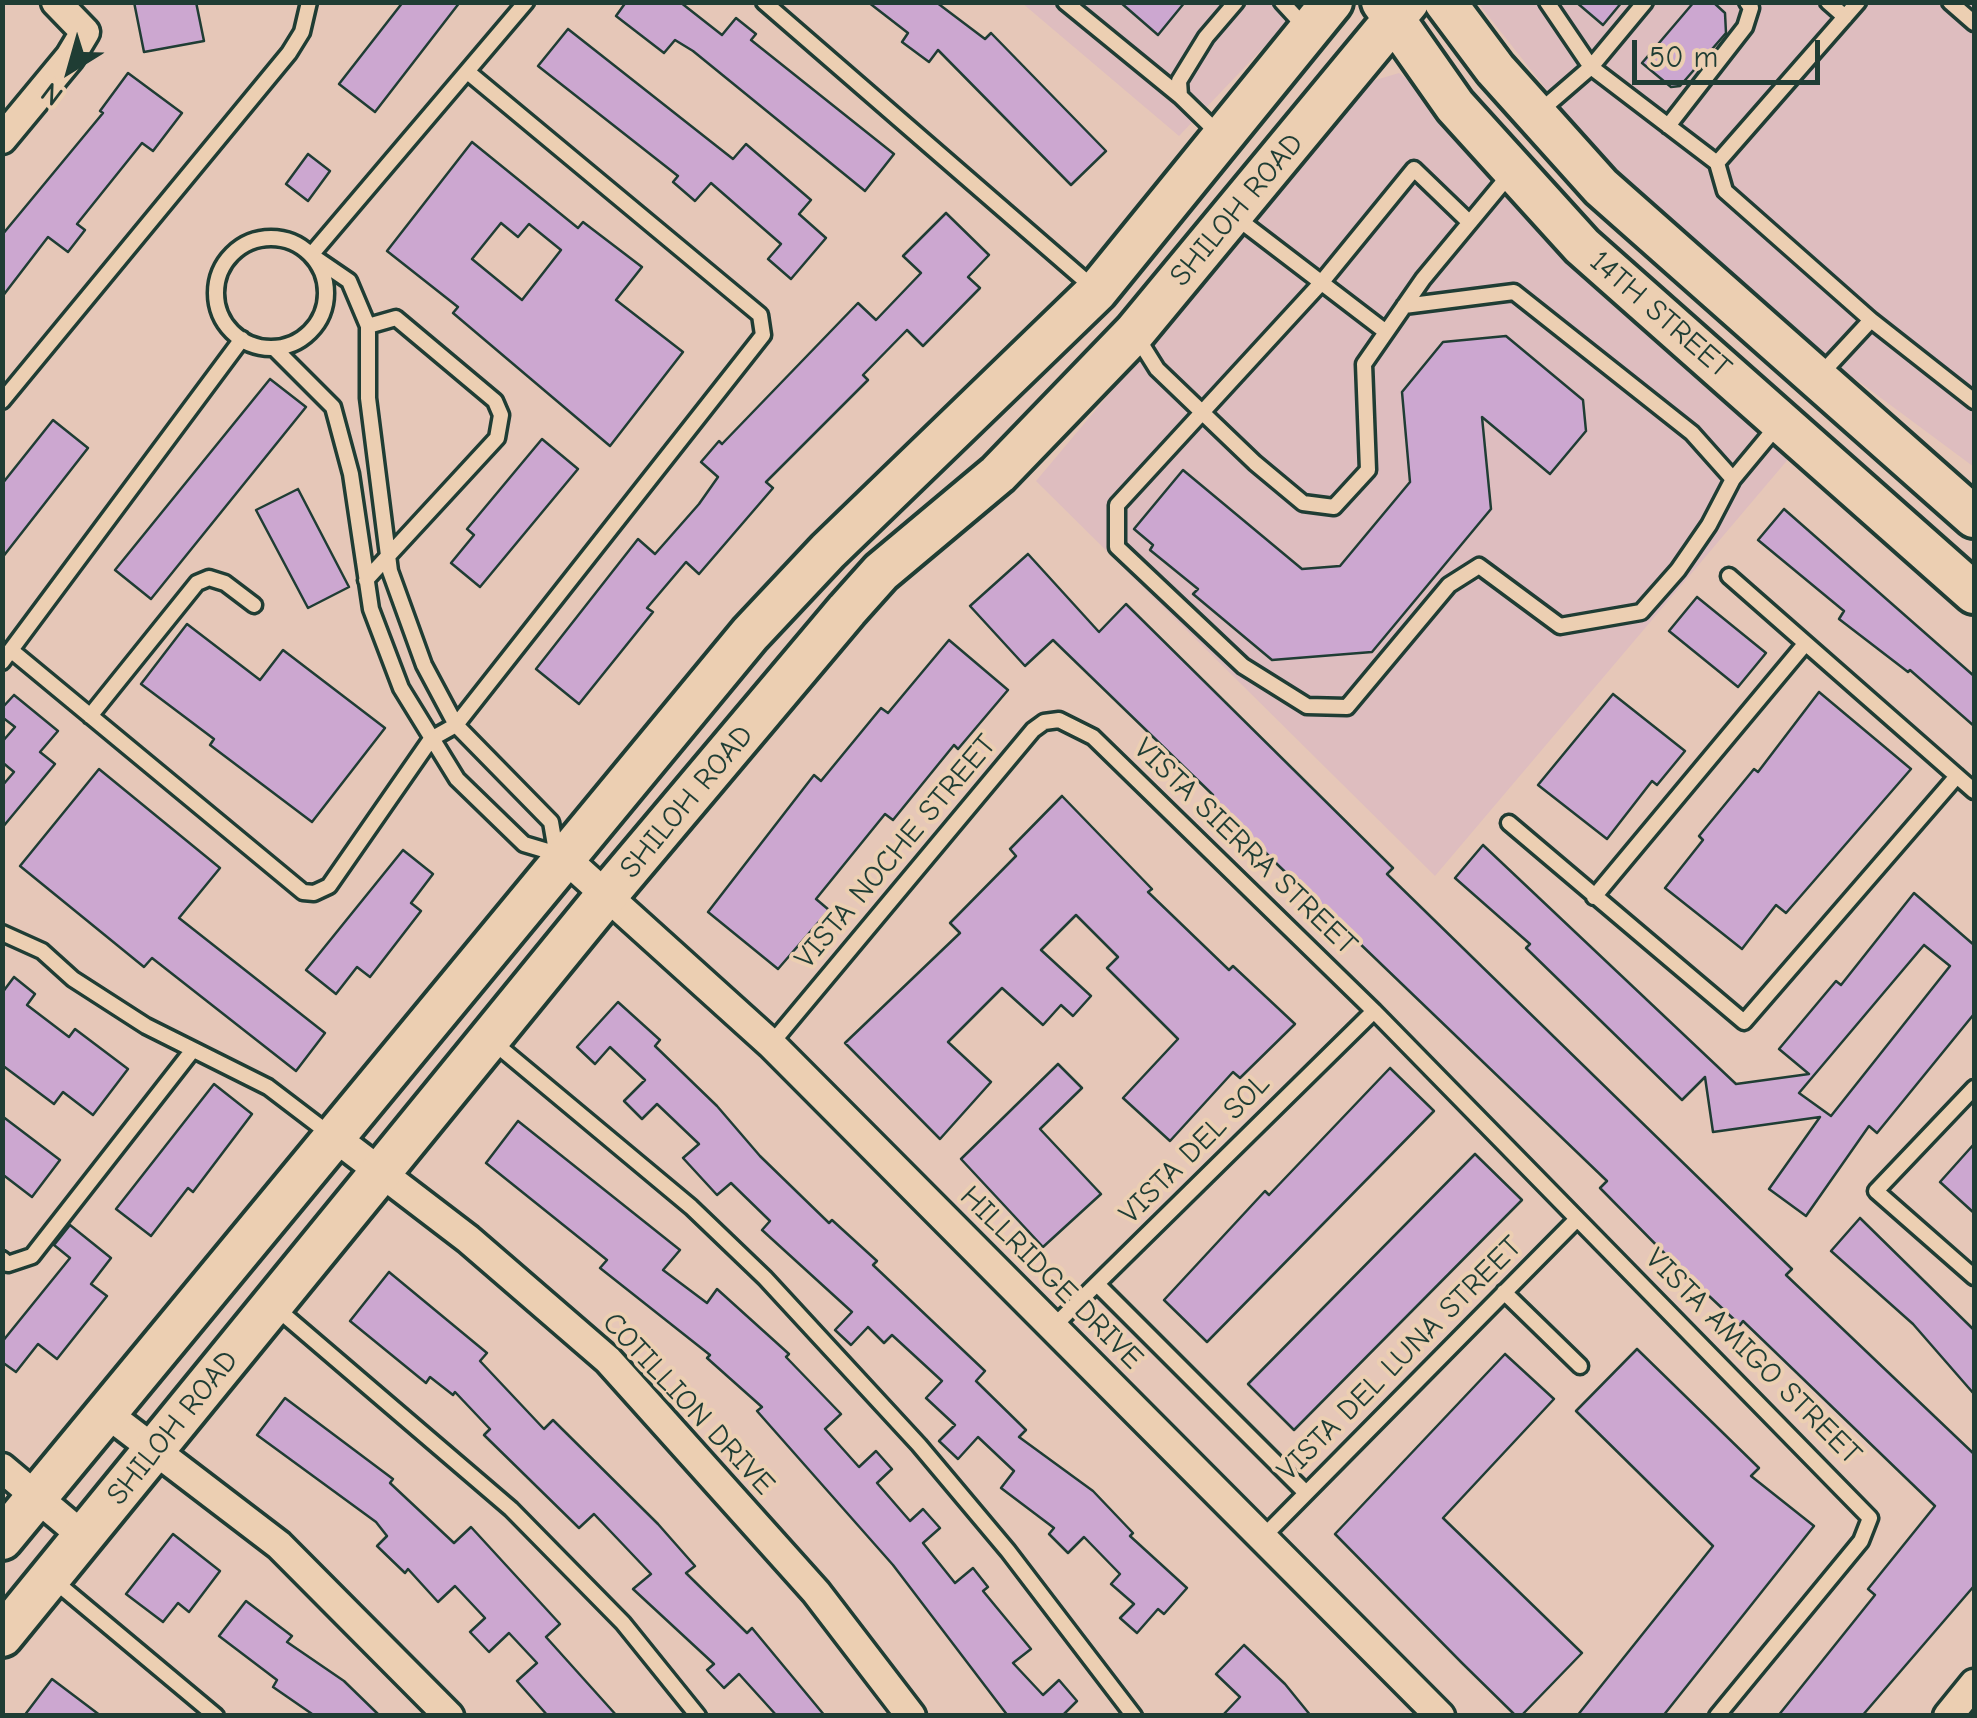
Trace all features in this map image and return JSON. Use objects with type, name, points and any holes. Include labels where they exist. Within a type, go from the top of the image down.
[{"type":"main road","name":"14TH STREET","points":[[1445,2],[1535,116],[1601,187],[1974,517]]},
{"type":"main road","name":"SHILOH ROAD","points":[[2,1636],[607,896],[881,572],[998,474],[1134,332],[1233,214],[1394,9]]},
{"type":"main road","name":"14TH STREET","points":[[1394,9],[1512,173],[1617,280],[1974,593]]},
{"type":"main road","name":"SHILOH ROAD","points":[[2,1539],[561,854],[763,620],[1097,291],[1321,17]]},
{"type":"main road","points":[[1097,291],[1134,332]]},
{"type":"main road","points":[[1780,422],[1816,380]]},
{"type":"street","points":[[2,139],[70,58],[85,32],[63,9]]},
{"type":"street","name":"HILLRIDGE DRIVE","points":[[561,854],[771,1044],[1440,1716]]},
{"type":"street","name":"COTILLION DRIVE","points":[[332,1135],[468,1239],[608,1360],[816,1592],[911,1716]]},
{"type":"street","points":[[104,1412],[279,1546],[416,1677],[449,1716]]},
{"type":"street","points":[[2,1468],[84,1537]]},
{"type":"street","points":[[1948,1716],[1974,1684]]},
{"type":"lane","points":[[2,401],[289,53],[302,32],[310,2]]},
{"type":"lane","points":[[311,255],[526,2]]},
{"type":"lane","points":[[764,2],[1097,291]]},
{"type":"lane","points":[[1064,2],[1180,96],[1222,138]]},
{"type":"lane","points":[[1180,96],[1178,81],[1188,64],[1236,2]]},
{"type":"lane","points":[[1282,2],[1321,17]]},
{"type":"lane","points":[[1547,2],[1591,67],[1717,163],[1725,191],[1871,320],[1974,401]]},
{"type":"lane","points":[[1535,116],[1591,67],[1645,2]]},
{"type":"lane","points":[[1668,126],[1745,27],[1751,8],[1747,2]]},
{"type":"lane","points":[[1828,2],[1845,18]]},
{"type":"lane","points":[[1717,163],[1858,2]]},
{"type":"lane","points":[[1950,2],[1974,22]]},
{"type":"lane","points":[[242,340],[7,656],[90,716],[302,892],[314,894],[329,886],[431,739],[456,725],[763,335],[760,315],[469,73]]},
{"type":"lane","points":[[1468,221],[1414,169],[1321,282],[1203,415],[1117,504],[1116,547],[1243,666],[1307,706],[1347,707],[1449,584],[1479,566],[1560,626],[1640,612],[1678,570],[1710,526],[1733,479],[1780,422]]},
{"type":"lane","points":[[1134,332],[1157,369],[1203,415],[1304,503],[1334,507],[1368,470],[1364,364],[1468,221],[1512,173]]},
{"type":"lane","points":[[1233,214],[1386,332]]},
{"type":"lane","points":[[278,238],[349,281],[368,326],[368,398],[388,559],[404,616],[456,725],[551,822],[561,854],[524,844],[457,779],[431,739],[380,640],[366,580],[351,474],[333,407],[274,348],[242,340],[228,327],[216,292],[228,258],[242,246],[278,238]]},
{"type":"lane","points":[[274,348],[307,335],[325,305],[321,270],[311,255]]},
{"type":"lane","points":[[1404,306],[1514,292],[1692,433],[1733,479]]},
{"type":"lane","points":[[366,580],[498,438],[501,415],[495,401],[396,318],[368,326]]},
{"type":"lane","points":[[1816,380],[1871,320]]},
{"type":"lane","points":[[1729,576],[1974,791]]},
{"type":"lane","points":[[90,716],[196,583],[209,578],[224,583],[254,605]]},
{"type":"lane","points":[[1594,897],[1805,644]]},
{"type":"lane","name":"VISTA NOCHE STREET","points":[[771,1044],[1033,730],[1044,722],[1058,720],[1075,726]]},
{"type":"lane","name":"VISTA SIERRA STREET","points":[[1075,726],[1093,737],[1374,1011],[1577,1219]]},
{"type":"lane","points":[[1508,823],[1744,1022],[1957,776]]},
{"type":"lane","points":[[2,934],[42,951],[73,978],[192,1052],[268,1087],[332,1135]]},
{"type":"lane","name":"VISTA DEL SOL","points":[[1054,1326],[1374,1011]]},
{"type":"lane","points":[[491,1040],[691,1207],[765,1278],[920,1444],[1134,1716]]},
{"type":"lane","points":[[2,1259],[8,1264],[32,1256],[192,1052]]},
{"type":"lane","points":[[1974,1088],[1876,1191],[1974,1276]]},
{"type":"lane","name":"VISTA DEL LUNA STREET","points":[[1263,1537],[1577,1219]]},
{"type":"lane","name":"VISTA AMIGO STREET","points":[[1577,1219],[1870,1518],[1861,1541],[1717,1716]]},
{"type":"lane","points":[[1097,1284],[1306,1493]]},
{"type":"lane","points":[[1504,1292],[1580,1366]]},
{"type":"lane","points":[[273,1305],[512,1508],[622,1623],[698,1716]]},
{"type":"lane","points":[[50,1578],[216,1716]]},
{"type":"shaded area","points":[[1022,3],[1306,3],[1179,136]]},
{"type":"shaded area","points":[[1478,3],[1974,3],[1974,467],[1796,335],[1695,246],[1580,132]]},
{"type":"shaded area","points":[[1399,73],[1420,89],[1476,160],[1569,261],[1790,457],[1435,876],[1036,481],[1372,81]]},
{"type":"building","points":[[134,2],[196,2],[204,41],[144,52]]},
{"type":"building","points":[[403,2],[460,2],[375,112],[339,84]]},
{"type":"building","points":[[626,2],[680,2],[722,35],[736,18],[756,34],[751,40],[894,154],[865,191],[693,51],[675,40],[664,53],[616,16]]},
{"type":"building","points":[[868,2],[936,2],[985,39],[991,33],[1106,151],[1071,185],[938,50],[929,62],[902,42],[908,33]]},
{"type":"building","points":[[1120,2],[1185,2],[1158,35]]},
{"type":"building","points":[[1576,2],[1622,2],[1603,25]]},
{"type":"building","points":[[1694,2],[1713,2],[1725,13],[1726,33],[1680,86],[1671,87],[1642,63]]},
{"type":"building","points":[[568,29],[733,159],[746,144],[811,200],[799,214],[826,238],[791,279],[768,259],[781,244],[711,183],[695,201],[673,182],[678,176],[538,66]]},
{"type":"building","points":[[128,73],[182,113],[153,151],[142,143],[77,224],[85,230],[68,252],[48,237],[2,297],[2,235],[103,113],[100,111]]},
{"type":"building","points":[[472,142],[578,228],[583,222],[642,267],[616,300],[683,352],[610,446],[453,313],[458,307],[387,251]],"holes":[[[501,223],[518,237],[529,224],[561,250],[522,300],[472,259]]]},
{"type":"building","points":[[308,154],[330,171],[308,201],[286,184]]},
{"type":"building","points":[[946,213],[989,255],[968,277],[980,288],[923,346],[907,330],[863,375],[868,380],[766,482],[773,488],[699,574],[686,562],[647,608],[653,612],[579,704],[536,669],[638,539],[655,554],[699,504],[718,477],[701,462],[719,441],[722,444],[858,303],[876,320],[921,273],[903,256]]},
{"type":"building","points":[[1506,336],[1583,400],[1586,431],[1550,474],[1482,417],[1491,509],[1372,652],[1272,660],[1193,594],[1198,589],[1150,550],[1153,545],[1134,529],[1183,470],[1302,569],[1340,566],[1410,482],[1402,392],[1443,342]]},
{"type":"building","points":[[270,379],[306,407],[151,599],[115,570]]},
{"type":"building","points":[[53,420],[88,448],[2,558],[2,484]]},
{"type":"building","points":[[542,439],[578,469],[480,587],[451,563],[474,535],[467,529]]},
{"type":"building","points":[[298,489],[349,587],[308,608],[256,510]]},
{"type":"building","points":[[1784,509],[1974,676],[1974,726],[1910,670],[1839,619],[1844,611],[1758,540]]},
{"type":"building","points":[[1028,554],[1099,632],[1126,604],[1393,868],[1387,874],[1792,1269],[1786,1275],[1974,1454],[1974,1586],[1862,1716],[1778,1716],[1875,1595],[1868,1589],[1935,1506],[1743,1321],[1740,1325],[1676,1265],[1600,1188],[1607,1181],[1279,866],[1211,798],[1213,795],[1053,640],[1025,666],[970,606]]},
{"type":"building","points":[[1697,597],[1766,653],[1738,687],[1669,631]]},
{"type":"building","points":[[187,624],[260,680],[283,650],[385,728],[312,822],[210,745],[214,739],[141,684]]},
{"type":"building","points":[[949,640],[1008,690],[958,749],[954,745],[893,820],[885,814],[816,899],[829,910],[778,969],[708,912],[814,775],[821,781],[881,708],[888,713]]},
{"type":"building","points":[[1819,692],[1911,769],[1786,913],[1776,905],[1742,949],[1665,888],[1703,840],[1699,836],[1754,769],[1758,772]]},
{"type":"building","points":[[1613,694],[1685,751],[1657,785],[1652,781],[1607,839],[1538,785]]},
{"type":"building","points":[[14,695],[58,731],[40,752],[55,764],[2,828],[2,786],[14,772],[2,762],[2,742],[15,727],[2,717],[2,708]]},
{"type":"building","points":[[99,769],[220,868],[179,918],[325,1033],[296,1071],[152,958],[144,967],[20,866]]},
{"type":"building","points":[[1062,796],[1152,889],[1148,892],[1229,970],[1233,966],[1295,1024],[1240,1078],[1233,1072],[1170,1141],[1123,1098],[1178,1039],[1107,968],[1118,957],[1076,915],[1041,950],[1091,996],[1073,1016],[1061,1005],[1043,1025],[1002,988],[948,1042],[991,1082],[940,1139],[845,1043],[960,933],[950,923],[1016,856],[1010,849]]},
{"type":"building","points":[[1483,845],[1736,1084],[1809,1074],[1779,1049],[1836,981],[1841,985],[1914,893],[1974,945],[1974,1014],[1877,1133],[1869,1126],[1806,1216],[1769,1189],[1820,1117],[1713,1132],[1705,1077],[1682,1100],[1526,948],[1530,944],[1455,878]],"holes":[[[1924,945],[1950,966],[1831,1116],[1799,1093]]]},
{"type":"building","points":[[403,850],[433,874],[411,903],[421,911],[370,977],[357,967],[336,994],[306,970]]},
{"type":"building","points":[[14,977],[35,994],[27,1005],[69,1037],[75,1029],[128,1069],[93,1115],[63,1092],[54,1104],[2,1065],[2,993]]},
{"type":"building","points":[[618,1002],[660,1040],[655,1046],[717,1106],[760,1156],[829,1223],[832,1220],[877,1261],[873,1265],[985,1371],[976,1381],[1026,1430],[1019,1437],[1093,1491],[1133,1533],[1130,1536],[1187,1588],[1164,1614],[1158,1609],[1137,1633],[1120,1618],[1134,1604],[1111,1584],[1120,1574],[1084,1537],[1068,1553],[1049,1534],[1054,1528],[1001,1488],[1014,1471],[978,1437],[958,1459],[939,1441],[955,1425],[926,1398],[942,1381],[892,1335],[884,1343],[868,1327],[851,1345],[835,1330],[852,1312],[762,1230],[770,1221],[731,1183],[717,1195],[683,1158],[699,1144],[657,1104],[642,1119],[624,1101],[645,1080],[610,1047],[595,1064],[577,1047]]},
{"type":"building","points":[[1058,1064],[1082,1088],[1040,1129],[1101,1194],[1043,1247],[961,1159]]},
{"type":"building","points":[[1390,1068],[1434,1111],[1207,1342],[1164,1300],[1265,1191],[1269,1195]]},
{"type":"building","points":[[214,1084],[252,1114],[193,1192],[188,1188],[151,1236],[116,1209]]},
{"type":"building","points":[[2,1116],[60,1160],[32,1197],[2,1174]]},
{"type":"building","points":[[518,1121],[680,1250],[663,1270],[707,1303],[717,1289],[789,1354],[786,1357],[841,1414],[825,1429],[859,1467],[876,1451],[892,1469],[877,1483],[910,1521],[923,1509],[940,1528],[923,1543],[955,1583],[973,1568],[988,1587],[983,1591],[1031,1649],[1013,1663],[1043,1695],[1059,1680],[1077,1701],[1062,1716],[1008,1716],[893,1565],[757,1411],[762,1407],[707,1358],[710,1355],[600,1268],[607,1260],[486,1163]]},
{"type":"building","points":[[1974,1144],[1974,1213],[1940,1182]]},
{"type":"building","points":[[1475,1154],[1522,1200],[1294,1430],[1248,1384]]},
{"type":"building","points":[[1860,1218],[1974,1330],[1974,1394],[1913,1324],[1831,1251]]},
{"type":"building","points":[[70,1225],[111,1258],[91,1284],[107,1296],[57,1359],[38,1344],[16,1372],[2,1362],[2,1342],[70,1258],[54,1245]]},
{"type":"building","points":[[389,1272],[487,1353],[480,1361],[544,1429],[553,1420],[658,1524],[695,1566],[686,1573],[747,1633],[752,1628],[825,1716],[777,1716],[739,1674],[724,1688],[707,1670],[714,1664],[633,1589],[651,1574],[594,1514],[579,1528],[484,1435],[490,1429],[455,1392],[453,1395],[430,1377],[426,1383],[350,1321]]},
{"type":"building","points":[[1637,1349],[1759,1468],[1751,1476],[1814,1526],[1663,1716],[1577,1716],[1713,1546],[1576,1411]]},
{"type":"building","points":[[1505,1354],[1554,1399],[1443,1518],[1582,1653],[1521,1716],[1516,1716],[1335,1534]]},
{"type":"building","points":[[285,1398],[393,1479],[390,1483],[454,1543],[471,1527],[560,1624],[546,1637],[617,1716],[548,1716],[517,1681],[537,1663],[509,1633],[489,1652],[470,1632],[485,1618],[455,1586],[438,1602],[408,1569],[405,1573],[377,1546],[387,1536],[376,1522],[257,1435]]},
{"type":"building","points":[[173,1534],[220,1571],[189,1612],[178,1603],[163,1622],[126,1594]]},
{"type":"building","points":[[246,1601],[292,1636],[287,1642],[344,1681],[380,1716],[315,1716],[273,1687],[277,1680],[219,1636]]},
{"type":"building","points":[[1244,1645],[1285,1684],[1311,1716],[1222,1716],[1240,1697],[1216,1674]]},
{"type":"building","points":[[52,1679],[101,1716],[24,1716]]}]
